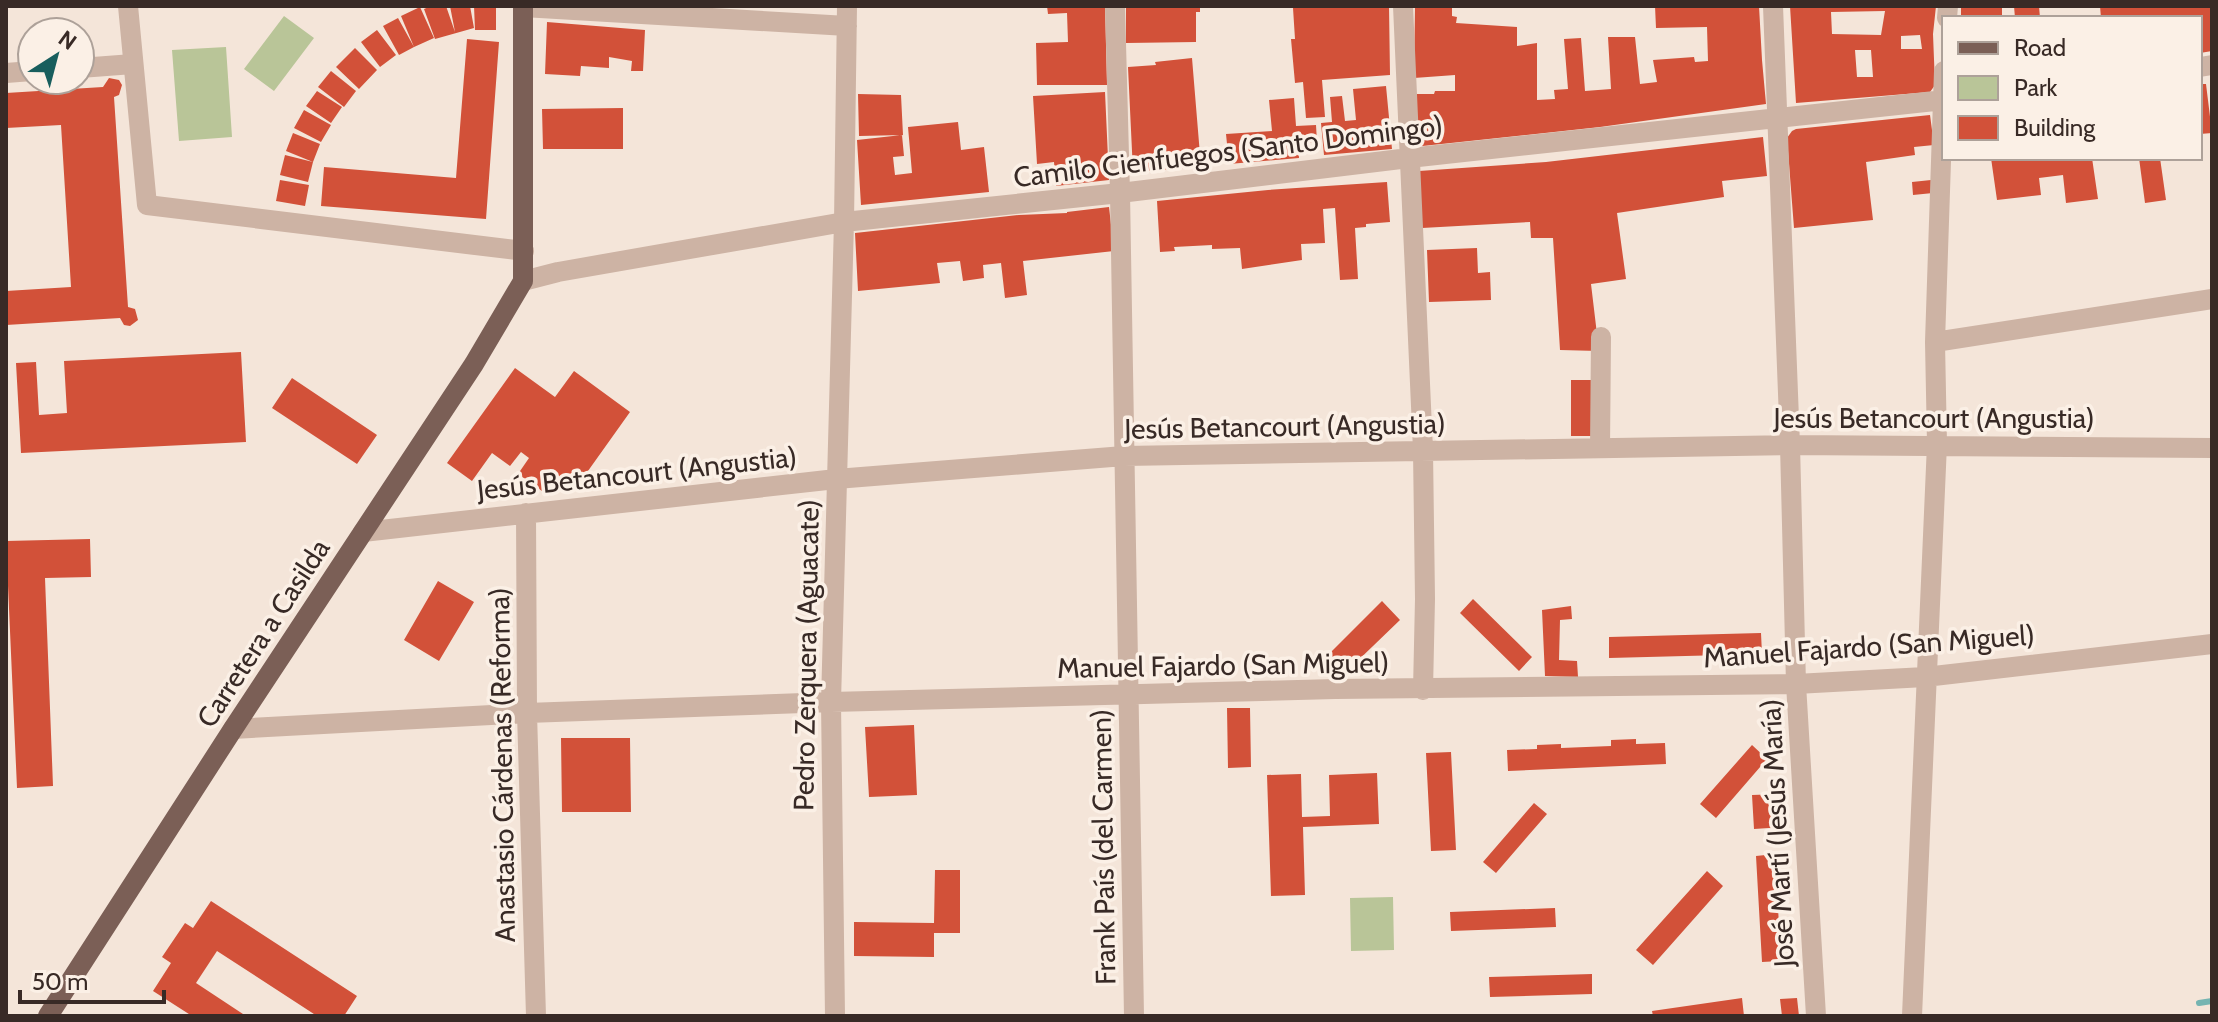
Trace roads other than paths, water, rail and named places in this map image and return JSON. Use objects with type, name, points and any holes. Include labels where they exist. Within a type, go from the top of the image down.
[{"type":"main road","points":[[523,6],[523,281]]},
{"type":"main road","name":"Carretera a Casilda","points":[[48,1016],[474,364],[523,281]]},
{"type":"street","points":[[128,6],[147,205],[524,251]]},
{"type":"street","points":[[523,6],[847,16]]},
{"type":"street","name":"Frank País (del Carmen)","points":[[1115,6],[1134,1016]]},
{"type":"street","points":[[1403,6],[1423,450],[1423,690]]},
{"type":"street","name":"José Martí (Jesús María)","points":[[1773,6],[1796,684],[1816,1016]]},
{"type":"street","name":"Pedro Zerquera (Aguacate)","points":[[835,1016],[831,702],[847,16]]},
{"type":"street","points":[[96,67],[133,64]]},
{"type":"street","name":"Camilo Cienfuegos (Santo Domingo)","points":[[523,281],[558,272],[844,222],[1942,100]]},
{"type":"street","points":[[1912,1016],[1937,444],[1935,342],[1942,130]]},
{"type":"street","points":[[1935,342],[2212,299]]},
{"type":"street","points":[[1600,448],[1601,337]]},
{"type":"street","name":"Jesús Betancourt (Angustia)","points":[[363,532],[836,479],[1124,456],[1790,445],[2212,448]]},
{"type":"street","name":"Anastasio Cárdenas (Reforma)","points":[[526,513],[527,713],[536,1016]]},
{"type":"street","name":"Manuel Fajardo (San Miguel)","points":[[233,729],[527,713],[831,702],[1335,689],[1796,684],[1925,677],[2212,644]]},
{"type":"waterway","points":[[2199,1003],[2212,1001]]}]
